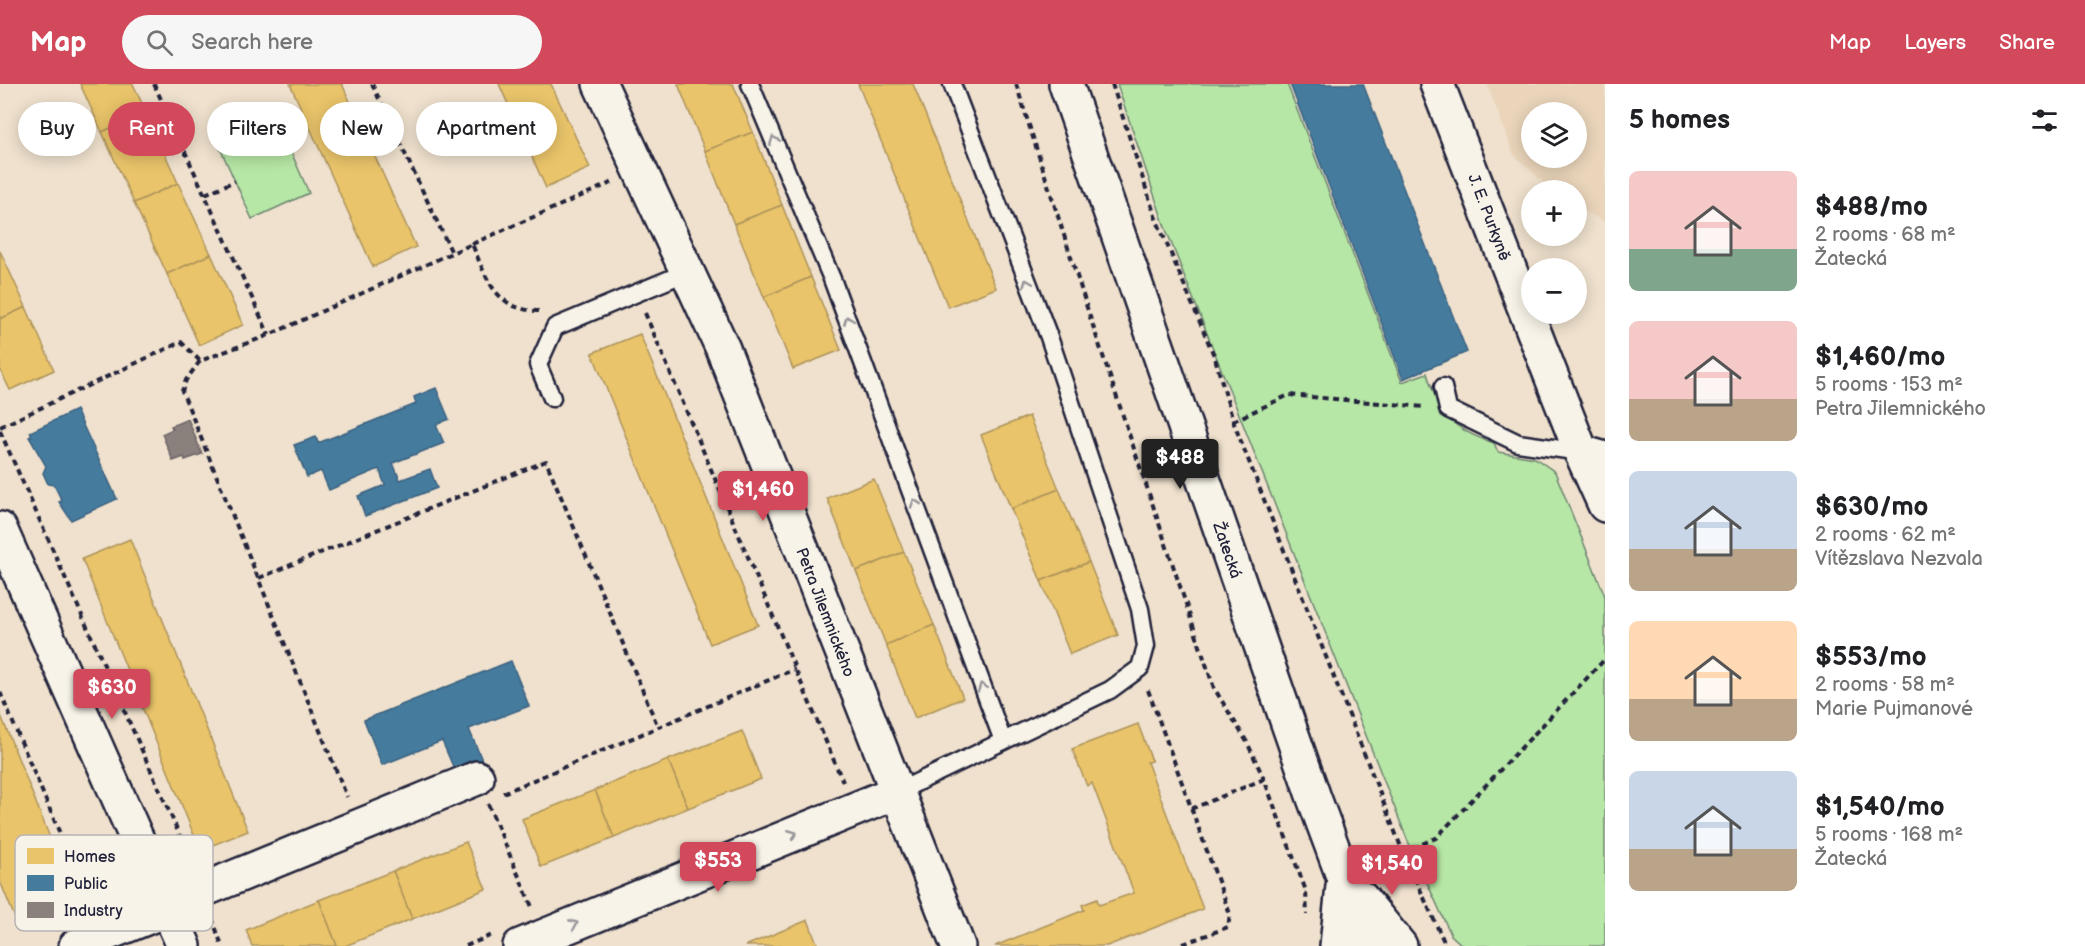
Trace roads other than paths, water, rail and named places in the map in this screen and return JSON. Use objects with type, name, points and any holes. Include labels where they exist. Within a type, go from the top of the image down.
[{"type":"street","name":"Petra Jilemnického","points":[[600,84],[723,349],[958,946]]},
{"type":"street","name":"Žatecká","points":[[1066,84],[1369,946]]},
{"type":"street","name":"J. E. Purkyně","points":[[1437,84],[1593,455],[1605,505]]},
{"type":"street","points":[[5,540],[135,835]]},
{"type":"street","points":[[213,887],[358,826],[487,787]]},
{"type":"street","points":[[520,946],[897,792]]},
{"type":"street","points":[[1336,946],[1344,878]]},
{"type":"street","points":[[1344,878],[1400,946]]},
{"type":"street","points":[[76,946],[113,931]]},
{"type":"street","points":[[178,931],[184,946]]},
{"type":"lane","points":[[750,84],[832,279],[1003,741]]},
{"type":"lane","points":[[897,792],[1110,690],[1140,668],[1146,646],[1140,609],[1049,337],[952,84]]},
{"type":"lane","points":[[552,398],[538,365],[555,327],[687,272]]},
{"type":"lane","points":[[1443,387],[1448,409],[1518,443],[1593,455]]}]
